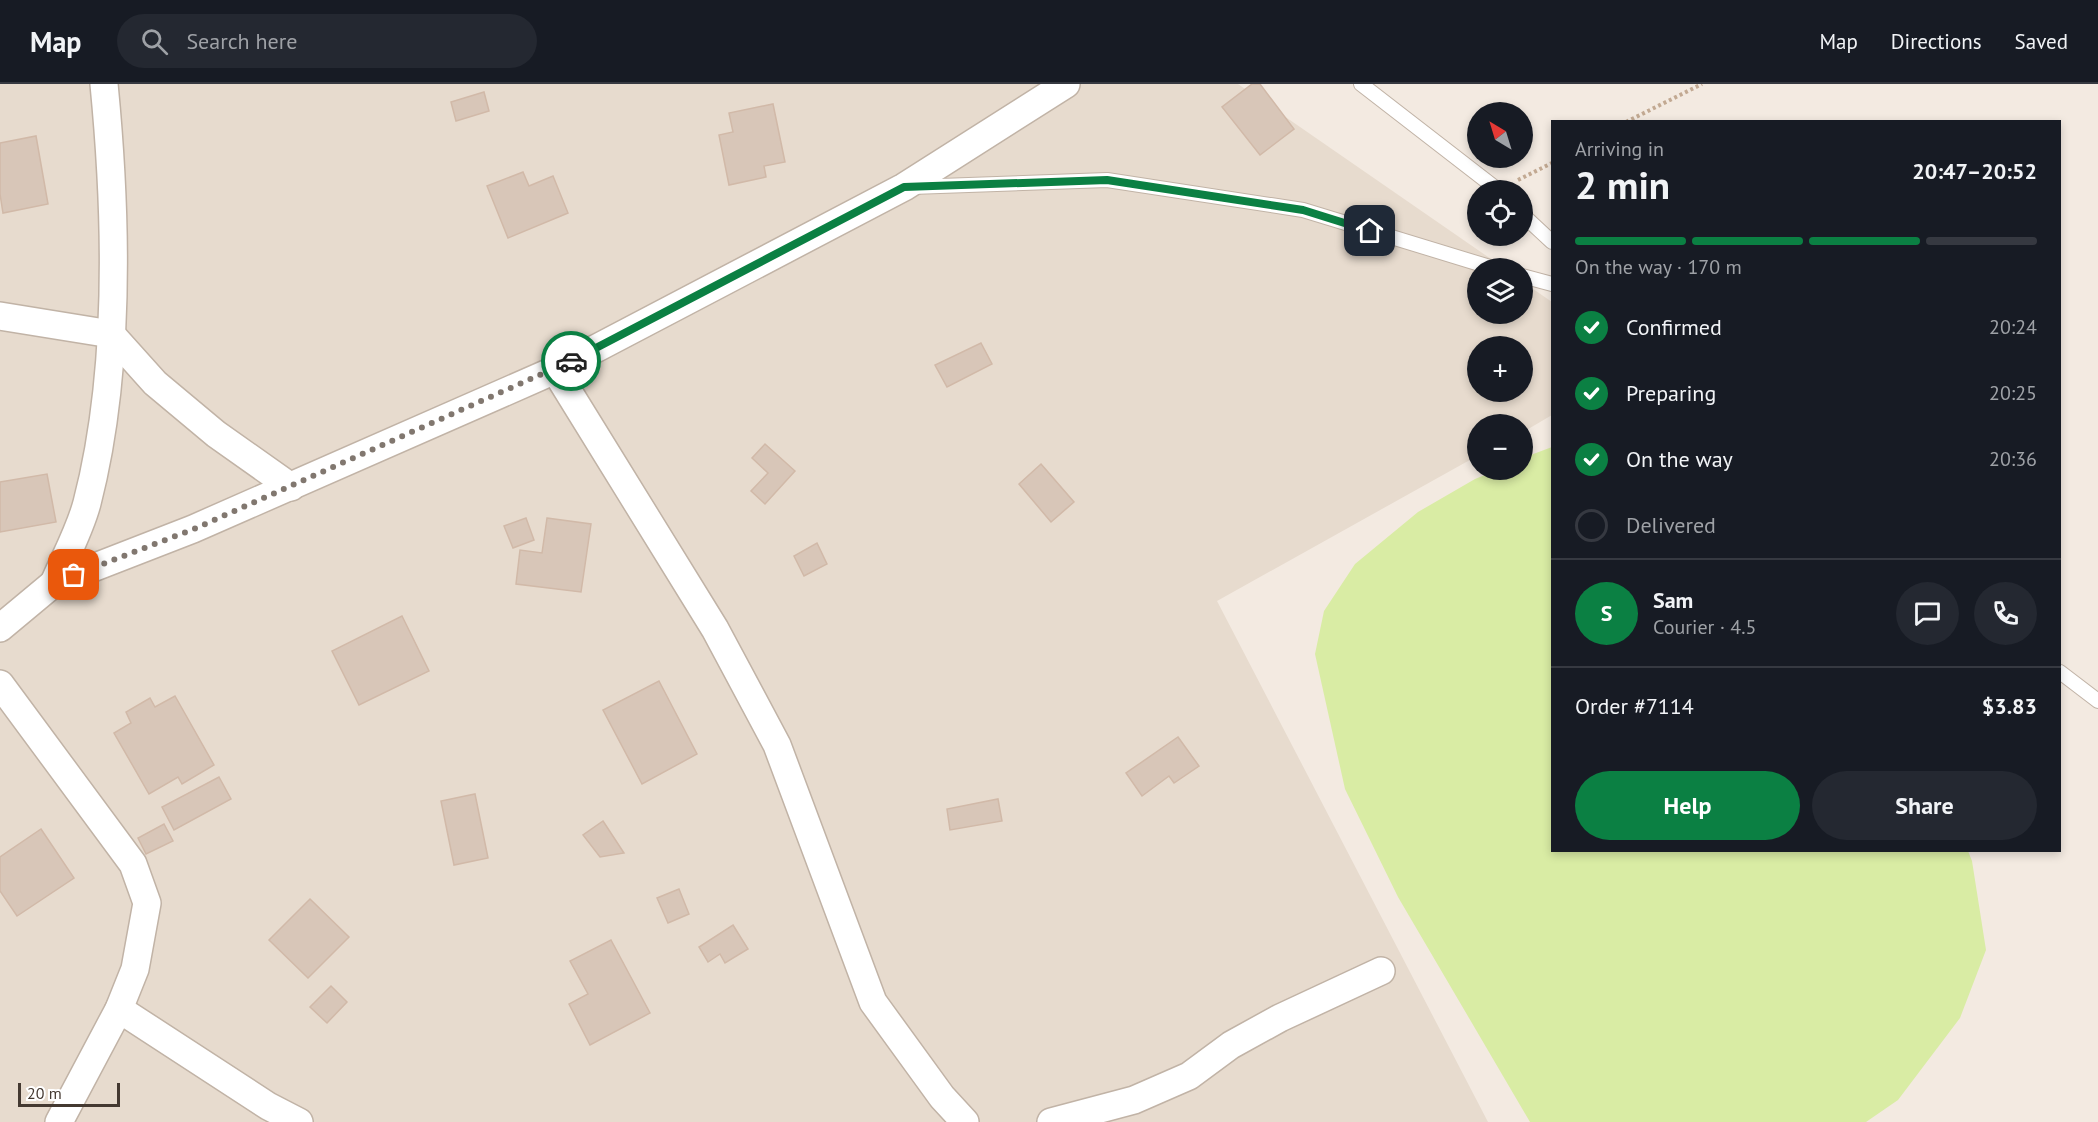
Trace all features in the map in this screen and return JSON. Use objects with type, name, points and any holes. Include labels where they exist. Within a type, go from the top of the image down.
[{"type":"street","points":[[54,583],[87,504],[103,414],[111,334],[113,182],[104,84]]},
{"type":"street","points":[[0,628],[54,583],[194,529],[555,370],[904,187],[1066,84]]},
{"type":"street","points":[[0,316],[111,334],[155,383],[216,434],[291,487]]},
{"type":"street","points":[[555,370],[715,629],[777,745],[873,1002],[936,1088],[965,1122]]},
{"type":"street","points":[[0,684],[133,864],[147,903],[135,969],[118,1008],[58,1122]]},
{"type":"street","points":[[1051,1122],[1134,1100],[1189,1076],[1231,1045],[1280,1018],[1381,971]]},
{"type":"street","points":[[118,1008],[268,1106],[299,1122]]},
{"type":"lane","points":[[1361,84],[1485,180]]},
{"type":"lane","points":[[904,187],[1107,180],[1303,210],[1467,260]]},
{"type":"lane","points":[[1533,224],[1551,241]]},
{"type":"lane","points":[[1533,279],[1551,284]]},
{"type":"lane","points":[[2061,673],[2098,701]]},
{"type":"path","points":[[1630,120],[1702,84]]},
{"type":"path","points":[[1519,180],[1551,164]]},
{"type":"shaded area","points":[[0,84],[1238,84],[1467,242],[1467,246],[1472,246],[1490,258],[1467,258],[1467,324],[1533,324],[1533,289],[1551,301],[1551,416],[1533,426],[1533,414],[1467,414],[1467,462],[1217,601],[1488,1122],[0,1122]]},
{"type":"green space","points":[[1551,447],[1551,852],[1968,852],[1972,861],[1986,950],[1960,1018],[1898,1100],[1866,1122],[1530,1122],[1398,897],[1345,789],[1315,654],[1324,611],[1355,564],[1418,512],[1473,480],[1533,480],[1533,454]]},
{"type":"building","points":[[1252,84],[1260,84],[1294,129],[1260,155],[1222,107]]},
{"type":"building","points":[[484,92],[489,111],[456,121],[451,102]]},
{"type":"building","points":[[773,104],[785,162],[764,166],[766,177],[729,185],[719,135],[733,132],[729,113]]},
{"type":"building","points":[[36,136],[48,204],[3,213],[0,194],[0,143]]},
{"type":"building","points":[[523,172],[529,186],[553,176],[568,213],[508,238],[487,186]]},
{"type":"building","points":[[981,343],[992,364],[947,387],[935,365]]},
{"type":"building","points":[[765,444],[795,471],[765,504],[751,491],[768,473],[752,458]]},
{"type":"building","points":[[1041,464],[1074,502],[1051,522],[1019,484]]},
{"type":"building","points":[[47,474],[56,522],[0,532],[0,482]]},
{"type":"building","points":[[526,518],[534,540],[513,548],[504,526]]},
{"type":"building","points":[[547,518],[591,524],[581,592],[516,584],[520,550],[542,553]]},
{"type":"building","points":[[817,543],[827,564],[804,576],[794,556]]},
{"type":"building","points":[[402,616],[429,671],[359,705],[332,651]]},
{"type":"building","points":[[659,681],[697,754],[642,784],[603,710]]},
{"type":"building","points":[[175,696],[214,765],[182,784],[178,777],[149,794],[114,733],[131,723],[126,712],[150,698],[155,707]]},
{"type":"building","points":[[1178,737],[1199,766],[1174,783],[1169,776],[1142,796],[1126,773]]},
{"type":"building","points":[[219,777],[231,799],[174,830],[162,807]]},
{"type":"building","points":[[475,794],[488,858],[454,865],[441,801]]},
{"type":"building","points":[[998,799],[1002,821],[950,830],[947,809]]},
{"type":"building","points":[[603,821],[624,853],[600,857],[583,835]]},
{"type":"building","points":[[164,824],[173,841],[146,854],[138,838]]},
{"type":"building","points":[[41,829],[74,878],[17,916],[0,891],[0,857]]},
{"type":"building","points":[[679,889],[689,914],[668,923],[657,898]]},
{"type":"building","points":[[310,899],[349,937],[308,978],[269,940]]},
{"type":"building","points":[[733,925],[748,949],[725,963],[720,954],[708,962],[699,947]]},
{"type":"building","points":[[611,940],[650,1013],[590,1045],[569,1004],[588,994],[570,961]]},
{"type":"building","points":[[331,986],[347,1002],[327,1023],[310,1007]]},
{"type":"way so far","points":[[74,575],[194,529],[571,361]]},
{"type":"route","points":[[571,361],[904,187],[1107,180],[1303,210],[1370,231]]}]
